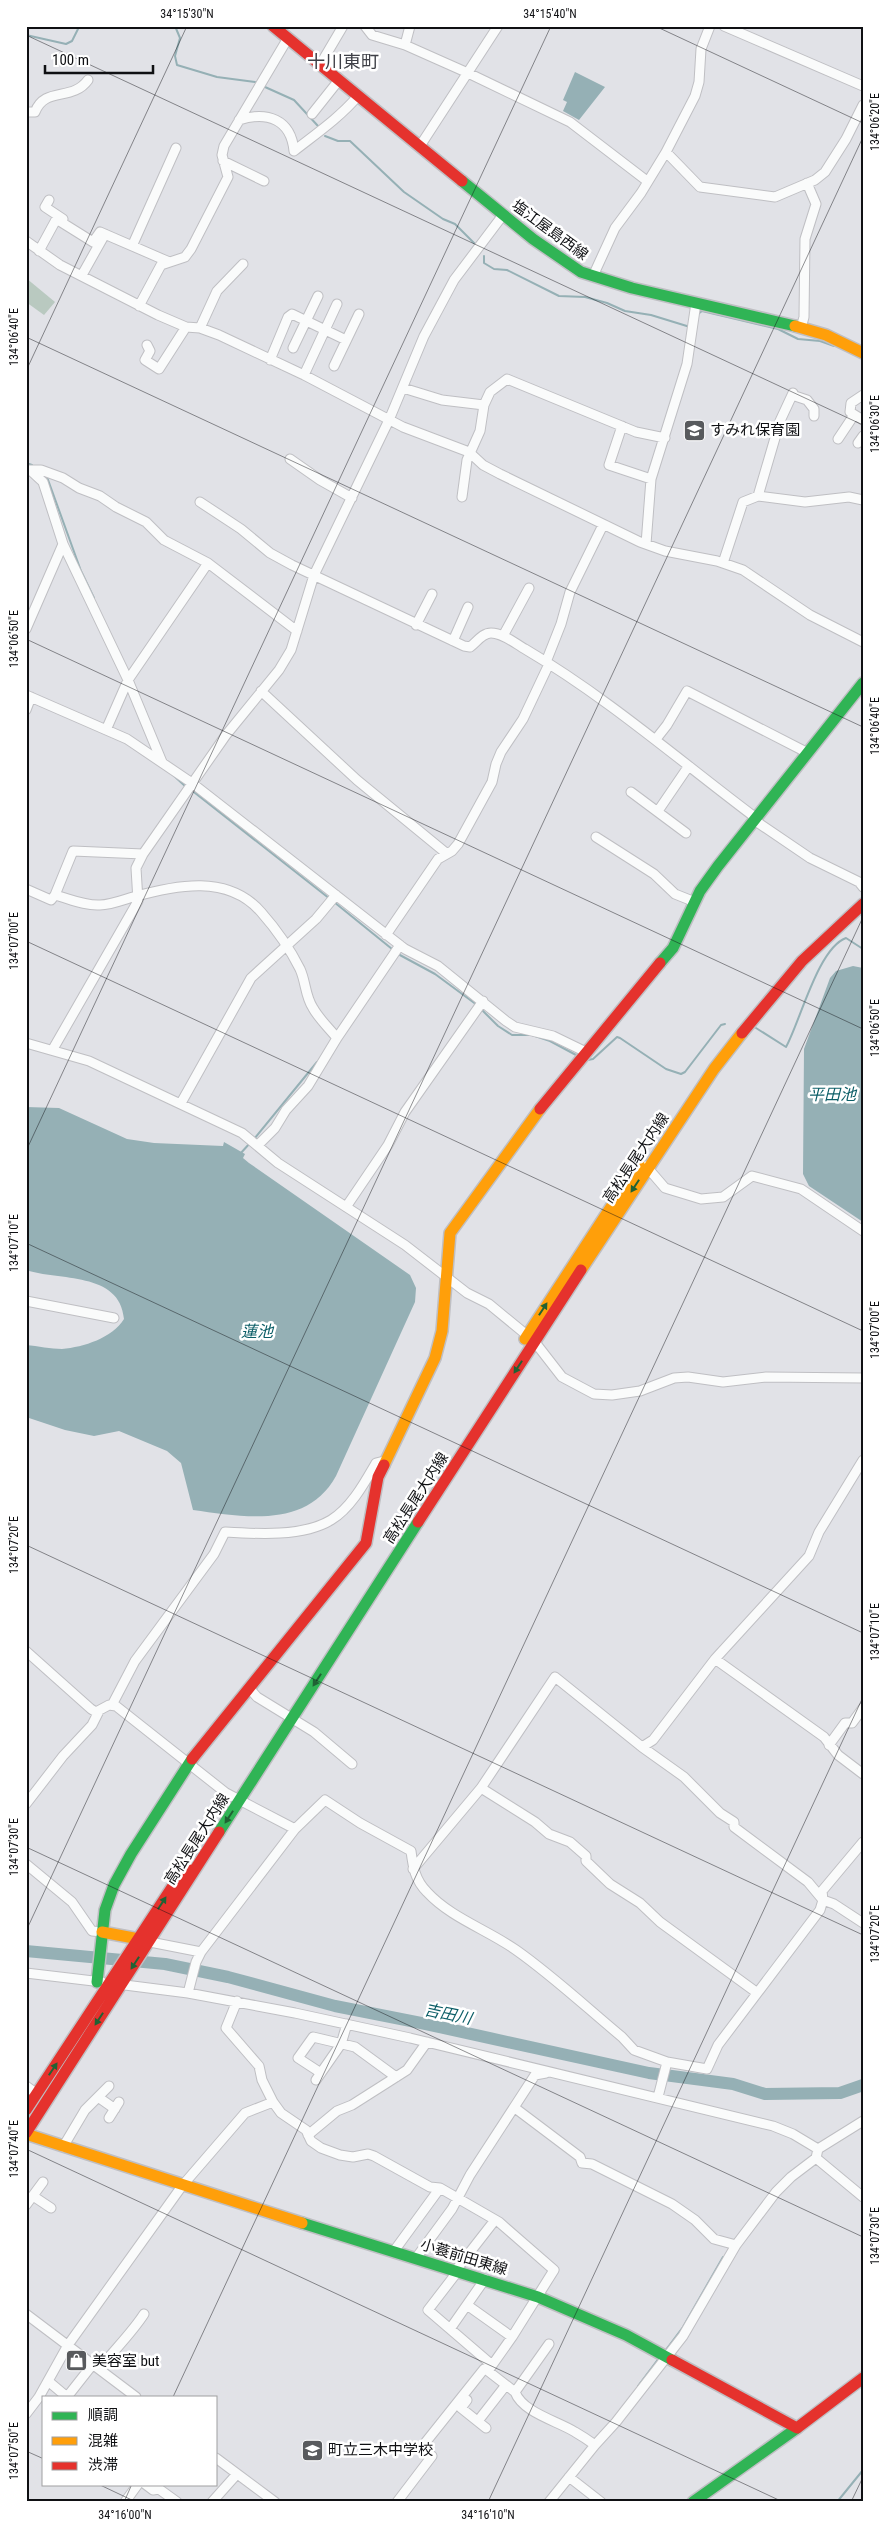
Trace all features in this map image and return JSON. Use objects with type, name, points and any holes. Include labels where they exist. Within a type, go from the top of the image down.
[{"type":"main road","name":"塩江屋島西線","points":[[273,26],[558,258],[593,276],[826,335],[863,353]]},
{"type":"main road","points":[[98,1978],[105,1910],[114,1885],[130,1854],[189,1764],[366,1543],[371,1526],[372,1498],[384,1461],[435,1358],[442,1331],[445,1274],[450,1233],[459,1218],[546,1101],[673,948],[695,902],[718,866],[863,683]]},
{"type":"main road","name":"高松長尾大内線","points":[[531,1338],[644,1155],[735,1026],[805,947],[863,893]]},
{"type":"main road","name":"高松長尾大内線","points":[[26,2134],[117,1982],[531,1338],[645,1165],[742,1031],[812,952],[863,904]]},
{"type":"main road","points":[[102,1936],[143,1942]]},
{"type":"main road","name":"高松長尾大内線","points":[[26,2110],[117,1982]]},
{"type":"main road","name":"小蓑前田東線","points":[[26,2134],[182,2186],[538,2297],[626,2334],[797,2428]]},
{"type":"main road","points":[[693,2502],[797,2428],[863,2378]]},
{"type":"street","points":[[320,64],[343,26]]},
{"type":"street","points":[[365,26],[372,35],[405,45],[468,72],[570,122],[647,181]]},
{"type":"street","points":[[405,45],[410,26]]},
{"type":"street","points":[[420,146],[498,26]]},
{"type":"street","points":[[593,276],[615,228],[641,193],[666,152],[694,96],[699,82],[701,48],[710,26]]},
{"type":"street","points":[[724,26],[863,86]]},
{"type":"street","points":[[139,306],[158,270],[168,261],[185,257],[191,249],[228,177],[222,155],[224,146],[288,38]]},
{"type":"street","points":[[26,112],[35,112],[39,102],[49,96],[60,96],[75,91],[88,80]]},
{"type":"street","points":[[312,114],[339,80]]},
{"type":"street","points":[[239,120],[266,117],[278,121],[287,128],[293,138],[294,151],[325,124],[334,121],[358,96]]},
{"type":"street","points":[[666,152],[700,187],[708,190],[775,197],[807,183],[825,172],[832,165],[863,105]]},
{"type":"street","points":[[133,244],[176,148]]},
{"type":"street","points":[[223,161],[264,181]]},
{"type":"street","points":[[801,328],[804,317],[805,239],[816,204],[807,183]]},
{"type":"street","points":[[49,200],[45,207],[62,218]]},
{"type":"street","points":[[53,1049],[139,895],[136,868],[143,854],[226,734],[279,670],[291,650],[314,575],[389,420],[424,336],[454,280],[479,251],[483,240],[504,215]]},
{"type":"street","points":[[62,218],[61,222],[93,242],[100,232],[105,233],[168,261]]},
{"type":"street","points":[[39,250],[62,218]]},
{"type":"street","points":[[82,275],[105,233]]},
{"type":"street","points":[[26,241],[60,265],[139,306],[186,327],[200,328],[304,375],[389,420],[469,452],[483,465],[603,525],[646,544],[723,563],[743,570],[810,615],[863,642]]},
{"type":"street","points":[[200,328],[217,292],[243,264]]},
{"type":"street","points":[[293,348],[318,296]]},
{"type":"street","points":[[646,544],[651,479],[687,364],[696,303]]},
{"type":"street","points":[[304,375],[338,304]]},
{"type":"street","points":[[270,360],[288,316],[292,314],[346,340]]},
{"type":"street","points":[[334,366],[358,314]]},
{"type":"street","points":[[147,346],[150,351],[145,360],[159,369],[186,327]]},
{"type":"street","points":[[462,497],[469,452],[477,440],[484,405],[490,392],[507,379],[622,426],[664,438]]},
{"type":"street","points":[[403,388],[442,400],[484,405]]},
{"type":"street","points":[[758,496],[780,420],[792,394],[807,400],[814,408],[814,416]]},
{"type":"street","points":[[863,395],[851,403],[850,412],[863,420]]},
{"type":"street","points":[[838,439],[854,415]]},
{"type":"street","points":[[622,426],[609,465],[651,479]]},
{"type":"street","points":[[290,460],[352,498]]},
{"type":"street","points":[[28,470],[43,482],[63,544],[128,680],[162,762]]},
{"type":"street","points":[[28,470],[41,470],[56,475],[79,488],[100,496],[116,507],[146,522],[164,540],[208,563],[297,631]]},
{"type":"street","points":[[723,563],[742,502],[758,496],[805,502],[848,497],[863,500]]},
{"type":"street","points":[[200,502],[241,529],[270,553],[452,641],[470,648],[484,634],[493,633],[503,636],[548,663],[656,739],[688,767],[792,846],[859,882],[863,887]]},
{"type":"street","points":[[386,935],[438,859],[452,851],[458,844],[492,782],[499,758],[523,719],[548,663],[570,592],[603,525]]},
{"type":"street","points":[[26,629],[63,544]]},
{"type":"street","points":[[106,730],[128,680],[208,563]]},
{"type":"street","points":[[503,636],[529,588]]},
{"type":"street","points":[[416,625],[432,594]]},
{"type":"street","points":[[452,641],[468,607]]},
{"type":"street","points":[[262,691],[357,780],[446,853]]},
{"type":"street","points":[[656,739],[667,725],[687,691],[808,753]]},
{"type":"street","points":[[26,710],[29,696],[127,739],[192,783],[386,935],[438,966],[515,1027],[553,1036],[586,1052]]},
{"type":"street","points":[[658,811],[688,767]]},
{"type":"street","points":[[631,792],[686,833]]},
{"type":"street","points":[[596,837],[654,874],[675,894],[695,902]]},
{"type":"street","points":[[26,889],[52,900],[56,895],[74,852],[143,854]]},
{"type":"street","points":[[56,895],[100,906],[139,895],[185,887],[219,887],[241,896],[260,911],[287,946],[300,970],[307,996],[313,1009],[335,1036]]},
{"type":"street","points":[[181,1103],[251,978],[316,919],[336,896]]},
{"type":"street","points":[[254,1142],[276,1128],[286,1110],[308,1086],[335,1036],[400,945]]},
{"type":"street","points":[[346,1207],[388,1145],[405,1112],[483,1001]]},
{"type":"street","points":[[26,1043],[53,1049],[89,1061],[181,1103],[254,1142],[278,1163],[445,1274],[467,1293],[489,1304],[531,1338],[562,1377],[594,1394],[640,1391],[682,1377],[722,1382],[766,1377],[863,1378]]},
{"type":"street","points":[[645,1165],[665,1188],[701,1198],[723,1197],[752,1176],[796,1186],[863,1231]]},
{"type":"street","points":[[26,1301],[114,1318]]},
{"type":"street","points":[[642,1747],[653,1740],[715,1659],[808,1556],[819,1532],[860,1471],[863,1460]]},
{"type":"street","points":[[26,1804],[63,1756],[92,1725],[99,1711],[112,1705],[135,1661],[214,1554],[225,1532],[259,1534],[312,1529],[331,1520],[347,1506],[376,1463],[384,1461]]},
{"type":"street","points":[[26,1651],[53,1673],[78,1700],[91,1709],[99,1711]]},
{"type":"street","points":[[715,1659],[824,1737],[829,1745],[863,1774]]},
{"type":"street","points":[[413,1869],[481,1788],[555,1676],[642,1747],[684,1777],[751,1841],[808,1882],[823,1900],[834,1904],[863,1924]]},
{"type":"street","points":[[250,1689],[257,1697],[314,1732],[352,1764]]},
{"type":"street","points":[[112,1705],[120,1708],[189,1764],[235,1798],[295,1829]]},
{"type":"street","points":[[829,1745],[845,1723],[852,1724],[863,1708]]},
{"type":"street","points":[[481,1788],[529,1818],[549,1834],[570,1842],[586,1856],[586,1861],[610,1884],[640,1903],[660,1922],[756,1992]]},
{"type":"street","points":[[188,1993],[196,1962],[201,1952],[295,1829],[325,1800],[360,1823],[411,1851],[413,1869],[420,1884],[428,1894],[452,1912],[516,1950],[622,2037],[634,2050],[667,2062],[707,2069],[718,2045],[756,1992],[820,1910],[823,1900],[822,1891],[863,1842]]},
{"type":"street","points":[[26,1864],[72,1902],[92,1931],[102,1936]]},
{"type":"street","points":[[143,1942],[201,1952]]},
{"type":"street","points":[[26,1973],[98,1978],[236,2001],[427,2042],[773,2126],[817,2154],[863,2197]]},
{"type":"street","points":[[236,2001],[226,2028],[259,2066],[262,2080],[281,2113],[306,2130],[311,2141],[321,2148],[340,2155],[353,2157],[368,2154],[430,2187],[440,2188],[495,2220],[554,2270],[512,2337],[461,2408],[486,2428]]},
{"type":"street","points":[[346,2024],[341,2044],[318,2077],[298,2058],[313,2037],[341,2044],[355,2047],[396,2077]]},
{"type":"street","points":[[308,2134],[337,2111],[352,2105],[407,2070],[427,2042]]},
{"type":"street","points":[[658,2097],[667,2062]]},
{"type":"street","points":[[416,2258],[457,2199],[470,2175],[515,2108],[534,2075],[550,2072]]},
{"type":"street","points":[[26,2086],[37,2094]]},
{"type":"street","points":[[63,2147],[85,2110],[109,2086]]},
{"type":"street","points":[[98,2097],[117,2106],[109,2118]]},
{"type":"street","points":[[26,2414],[48,2381],[68,2345],[182,2186],[245,2113],[273,2102]]},
{"type":"street","points":[[515,2108],[580,2157],[582,2162],[592,2164],[672,2204],[695,2220],[714,2239],[736,2245]]},
{"type":"street","points":[[549,2502],[668,2356],[701,2308],[736,2245],[776,2192],[817,2154],[863,2121]]},
{"type":"street","points":[[26,2205],[43,2182]]},
{"type":"street","points":[[394,2251],[440,2188]]},
{"type":"street","points":[[33,2196],[51,2208]]},
{"type":"street","points":[[495,2220],[428,2310],[515,2392],[517,2397],[540,2415],[575,2431],[595,2444]]},
{"type":"street","points":[[450,2329],[485,2279]]},
{"type":"street","points":[[467,2305],[512,2337]]},
{"type":"street","points":[[26,2314],[133,2396]]},
{"type":"street","points":[[68,2396],[132,2332],[144,2314]]},
{"type":"street","points":[[515,2392],[549,2344]]},
{"type":"street","points":[[397,2502],[432,2456],[421,2448],[484,2369],[489,2369]]},
{"type":"street","points":[[48,2381],[66,2396]]},
{"type":"street","points":[[478,2421],[506,2385]]},
{"type":"street","points":[[218,2460],[275,2502]]},
{"type":"street","points":[[212,2502],[237,2474]]},
{"type":"street","points":[[569,2477],[601,2502]]},
{"type":"street","points":[[125,2502],[137,2486]]},
{"type":"street","points":[[148,2486],[153,2490],[159,2489],[177,2502]]},
{"type":"shaded area","points":[[26,278],[55,302],[44,315],[26,302]]},
{"type":"water","points":[[575,72],[605,87],[579,120],[563,111],[567,102],[563,100]]},
{"type":"water","name":"平田池","points":[[853,966],[863,968],[863,1222],[809,1186],[803,1174],[804,1049],[830,978],[836,971]]},
{"type":"water","name":"蓮池","points":[[26,1107],[59,1108],[127,1139],[154,1143],[223,1146],[224,1142],[245,1154],[243,1158],[249,1163],[410,1275],[416,1288],[415,1302],[336,1476],[324,1493],[309,1505],[273,1516],[233,1515],[193,1510],[181,1463],[167,1451],[119,1431],[94,1436],[65,1430],[26,1417],[26,1345],[62,1349],[88,1344],[105,1336],[119,1326],[124,1319],[120,1304],[112,1293],[100,1285],[26,1270]]},
{"type":"waterway","points":[[26,35],[66,44],[72,41],[79,27],[94,28],[97,26]]},
{"type":"waterway","points":[[175,26],[180,38],[175,56],[177,65],[217,77],[255,82]]},
{"type":"waterway","points":[[265,87],[294,100],[318,126]]},
{"type":"waterway","points":[[325,136],[338,141],[350,141],[404,192],[443,219],[455,224],[476,245]]},
{"type":"waterway","points":[[484,256],[484,263],[494,269],[507,270],[559,296],[585,297],[607,303],[625,311],[651,315],[690,327]]},
{"type":"waterway","points":[[698,314],[702,311],[778,329],[798,339],[820,341],[834,346]]},
{"type":"waterway","points":[[26,463],[32,465]]},
{"type":"waterway","points":[[47,477],[81,571],[94,598]]},
{"type":"waterway","points":[[172,774],[186,787]]},
{"type":"waterway","points":[[190,789],[330,899]]},
{"type":"waterway","points":[[334,902],[392,949]]},
{"type":"waterway","points":[[756,1028],[786,1047],[818,970],[827,956],[836,945],[846,938],[863,949]]},
{"type":"waterway","points":[[398,954],[435,974],[477,1005]]},
{"type":"waterway","points":[[481,1009],[498,1026],[512,1035],[532,1035],[550,1041],[576,1055]]},
{"type":"waterway","points":[[588,1060],[593,1059],[617,1037],[666,1069],[681,1074],[685,1072],[721,1025],[725,1024]]},
{"type":"waterway","points":[[254,1139],[317,1062]]},
{"type":"waterway","points":[[240,1154],[250,1143]]},
{"type":"waterway","name":"吉田川","points":[[26,1951],[165,1964],[228,1977],[335,2006],[649,2073],[733,2084],[765,2094],[840,2093],[863,2085]]},
{"type":"waterway","points":[[665,2351],[683,2327],[723,2257]]},
{"type":"waterway","points":[[638,2386],[659,2358]]},
{"type":"waterway","points":[[837,2502],[863,2470]]},
{"type":"traffic: fast","points":[[462,181],[533,239],[581,272],[632,288],[795,326]]},
{"type":"traffic: fast","points":[[660,963],[673,948],[700,891],[718,866],[863,683]]},
{"type":"traffic: fast","points":[[219,1832],[418,1522]]},
{"type":"traffic: fast","points":[[97,1982],[105,1910],[114,1885],[131,1854],[192,1759]]},
{"type":"traffic: fast","points":[[302,2223],[538,2297],[626,2335],[672,2360]]},
{"type":"traffic: fast","points":[[693,2502],[797,2428]]},
{"type":"traffic: slow","points":[[795,326],[826,335],[863,353]]},
{"type":"traffic: slow","points":[[581,1270],[714,1069],[742,1033]]},
{"type":"traffic: slow","points":[[384,1465],[435,1358],[442,1331],[450,1233],[540,1109]]},
{"type":"traffic: slow","points":[[525,1339],[639,1164]]},
{"type":"traffic: slow","points":[[102,1932],[139,1939]]},
{"type":"traffic: slow","points":[[26,2134],[302,2223]]},
{"type":"traffic: jam","points":[[273,26],[462,181]]},
{"type":"traffic: jam","points":[[742,1033],[802,961],[863,904]]},
{"type":"traffic: jam","points":[[540,1109],[660,963]]},
{"type":"traffic: jam","points":[[418,1522],[581,1270]]},
{"type":"traffic: jam","points":[[192,1759],[366,1543],[378,1477],[384,1465]]},
{"type":"traffic: jam","points":[[26,2133],[219,1832]]},
{"type":"traffic: jam","points":[[26,2110],[186,1866]]},
{"type":"traffic: jam","points":[[672,2360],[797,2428],[863,2378]]},
{"type":"place","name":"すみれ保育園","points":[[694,430]]},
{"type":"place","name":"美容室 but","points":[[76,2361]]},
{"type":"place","name":"町立三木中学校","points":[[312,2450]]},
{"type":"district","name":"十川東町","points":[[343,61]]}]
